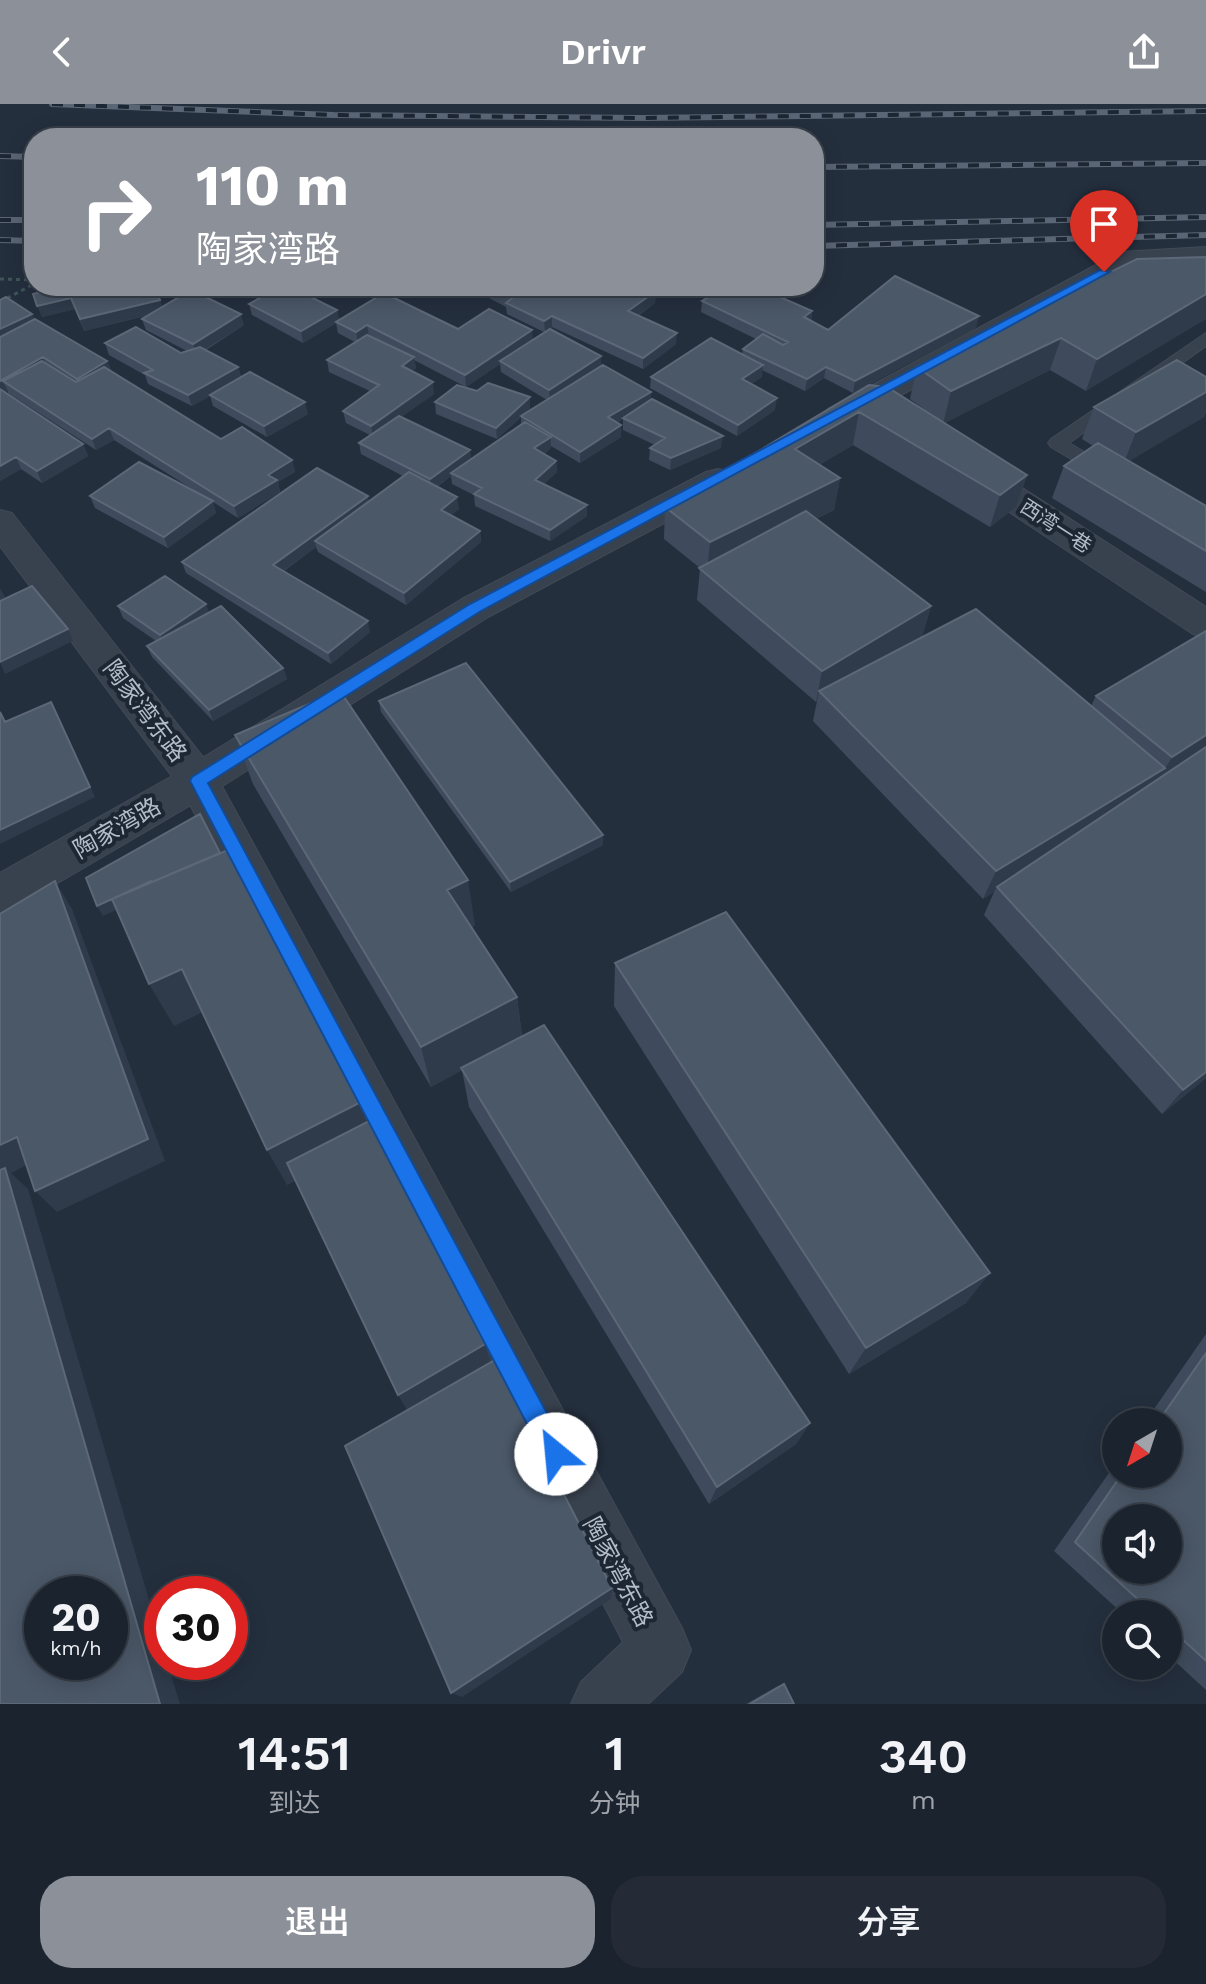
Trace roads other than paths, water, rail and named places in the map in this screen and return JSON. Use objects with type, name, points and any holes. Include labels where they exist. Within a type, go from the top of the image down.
[{"type":"street","points":[[810,431],[879,410],[1130,258],[1206,256]]},
{"type":"street","name":"西湾一巷","points":[[945,453],[1206,625]]},
{"type":"street","name":"陶家湾路","points":[[0,895],[198,781],[475,608],[755,460]]},
{"type":"street","name":"陶家湾东路","points":[[0,521],[198,781],[660,1650],[603,1704]]},
{"type":"lane","points":[[1125,483],[1057,443],[1172,370],[1206,338]]},
{"type":"railway","points":[[52,104],[333,115],[643,118],[1206,111]]},
{"type":"railway","points":[[0,156],[24,157]]},
{"type":"railway","points":[[824,167],[1206,163]]},
{"type":"railway","points":[[824,225],[1206,217]]},
{"type":"railway","points":[[0,220],[24,220]]},
{"type":"railway","points":[[824,246],[1206,235]]},
{"type":"railway","points":[[0,240],[24,241]]}]
